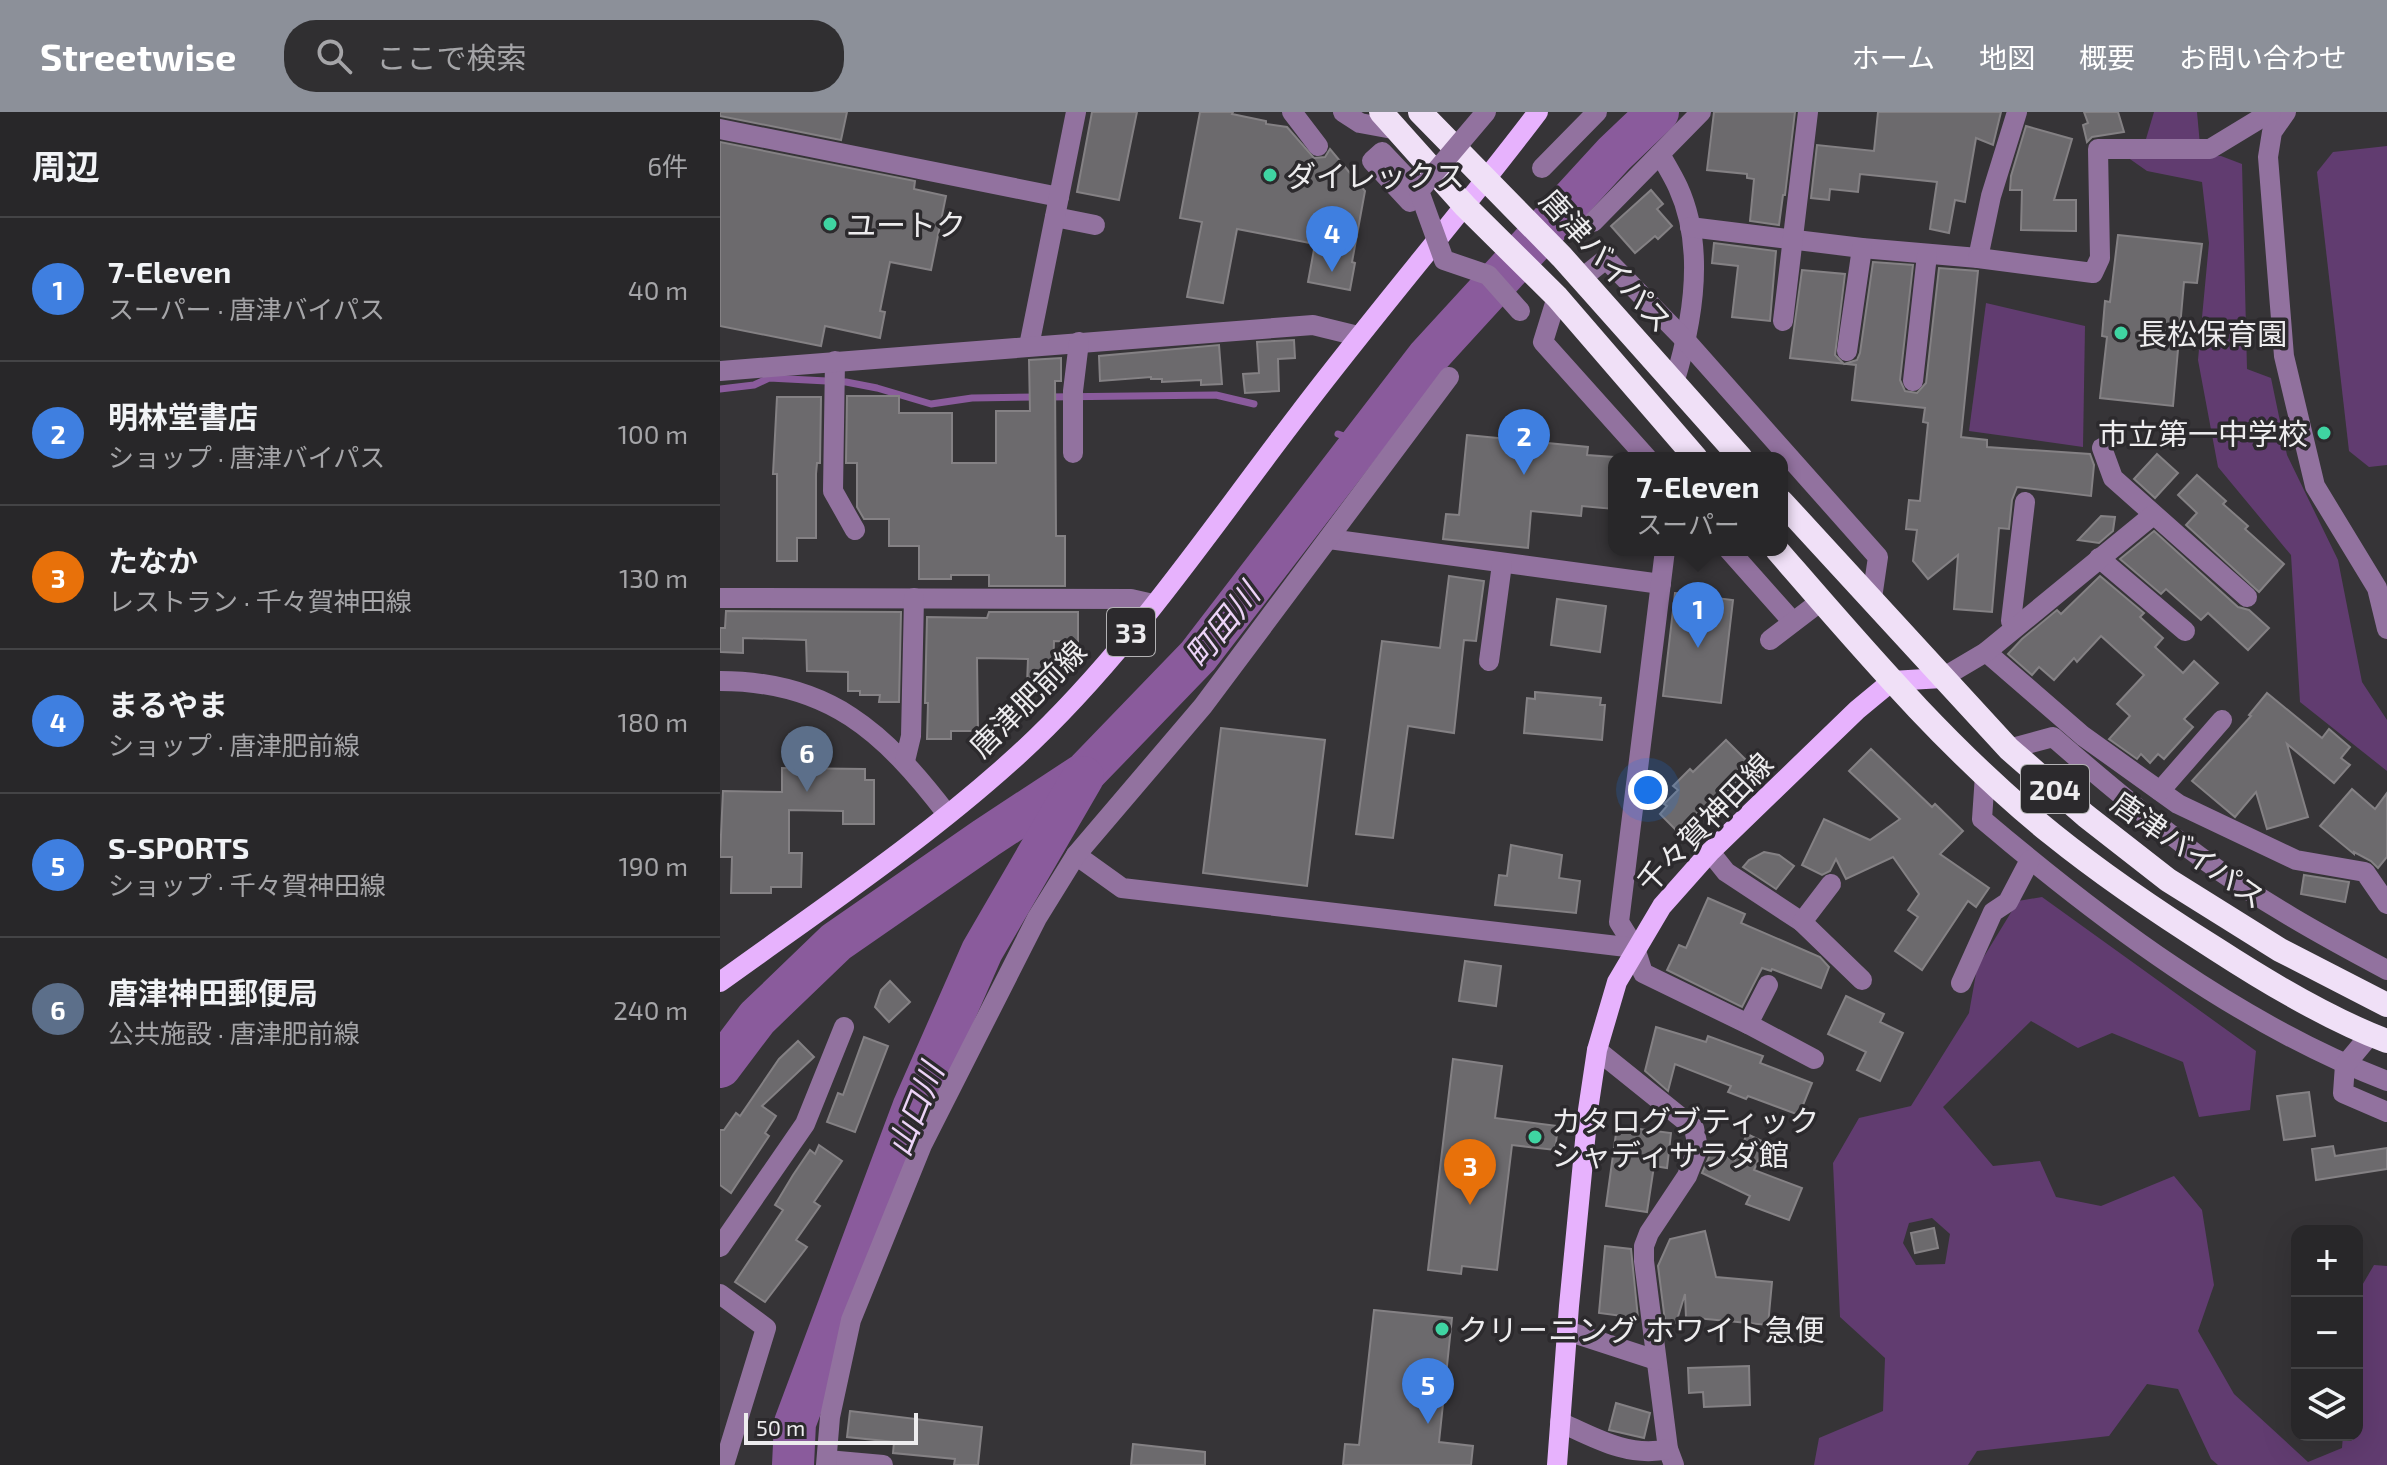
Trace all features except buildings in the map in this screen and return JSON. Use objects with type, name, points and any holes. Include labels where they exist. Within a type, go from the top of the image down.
[{"type":"highway","name":"唐津バイパス","points":[[1420,112],[1582,278],[1736,452]]},
{"type":"highway","name":"唐津バイパス","points":[[1390,121],[1465,206],[1557,297],[1691,452]]},
{"type":"highway","name":"唐津バイパス","points":[[1788,508],[2009,749],[2086,816],[2168,880],[2280,950],[2387,1005]]},
{"type":"highway","name":"204","points":[[1782,556],[1892,681],[1985,775],[2050,833],[2140,901],[2252,972],[2378,1038]]},
{"type":"main road","name":"唐津肥前線","points":[[720,982],[947,814],[1017,756],[1094,679],[1358,336],[1538,112]]},
{"type":"main road","points":[[1892,681],[1942,678]]},
{"type":"main road","name":"千々賀神田線","points":[[1557,1465],[1588,1110],[1597,1050],[1617,982],[1662,906],[1710,852],[1857,710],[1892,681]]},
{"type":"street","points":[[1029,346],[1076,112]]},
{"type":"street","points":[[1292,112],[1318,146]]},
{"type":"street","points":[[1343,112],[1360,123],[1390,121]]},
{"type":"street","points":[[1486,112],[1414,197],[1444,260],[1488,275],[1520,311]]},
{"type":"street","points":[[1542,168],[1597,112]]},
{"type":"street","points":[[1593,222],[1701,112]]},
{"type":"street","points":[[1783,321],[1808,112]]},
{"type":"street","points":[[1978,258],[1991,196],[2017,112]]},
{"type":"street","points":[[1690,227],[2093,273],[2100,258],[2098,149],[2210,149],[2271,112]]},
{"type":"street","points":[[2286,112],[2272,132],[2268,157],[2284,356],[2315,486],[2377,588],[2387,629]]},
{"type":"street","points":[[720,129],[1057,207],[1095,225]]},
{"type":"street","points":[[1660,154],[1679,189],[1690,227],[1694,280],[1687,342],[1674,383]]},
{"type":"street","points":[[1847,351],[1862,248]]},
{"type":"street","points":[[1913,381],[1927,255]]},
{"type":"street","points":[[1582,278],[1606,259],[1687,342],[1785,452]]},
{"type":"street","points":[[1557,297],[1543,342],[1642,452]]},
{"type":"street","points":[[720,371],[835,374],[1029,346],[1313,325],[1358,336]]},
{"type":"street","points":[[1073,453],[1073,397],[1079,342]]},
{"type":"street","points":[[835,374],[833,491],[855,530]]},
{"type":"street","points":[[881,1465],[826,1462],[830,1417],[851,1320],[922,1145],[1037,918],[1076,855],[1203,706],[1449,377]]},
{"type":"street","points":[[2102,448],[2113,478],[2247,597]]},
{"type":"street","points":[[1788,456],[1878,557],[1872,598]]},
{"type":"street","points":[[2015,627],[2011,621],[2025,502]]},
{"type":"street","points":[[1942,678],[1986,652],[2153,515]]},
{"type":"street","points":[[1329,539],[1661,584]]},
{"type":"street","points":[[1664,556],[1619,922],[1635,948],[1643,973],[1814,1059]]},
{"type":"street","points":[[1734,556],[1793,622]]},
{"type":"street","points":[[2099,558],[2185,631]]},
{"type":"street","points":[[1489,661],[1502,564]]},
{"type":"street","points":[[720,598],[1131,599],[1153,604]]},
{"type":"street","points":[[905,761],[911,736],[914,598]]},
{"type":"street","points":[[1770,640],[1821,601]]},
{"type":"street","points":[[1986,652],[2083,736],[2178,804],[2274,852],[2296,860],[2365,872],[2387,904]]},
{"type":"street","points":[[720,681],[748,681],[793,690],[827,703],[860,722],[905,761],[947,814]]},
{"type":"street","points":[[2160,791],[2222,720]]},
{"type":"street","points":[[2009,749],[2053,737],[2201,858],[2317,933],[2387,970]]},
{"type":"street","points":[[1985,775],[1982,819],[2127,934],[2243,1010],[2345,1065],[2387,1081]]},
{"type":"street","points":[[1710,852],[1726,872],[1802,922],[1862,980]]},
{"type":"street","points":[[1076,855],[1122,888],[1635,948]]},
{"type":"street","points":[[1961,983],[1993,912],[2008,902],[2030,860]]},
{"type":"street","points":[[1802,922],[1831,884]]},
{"type":"street","points":[[1748,1024],[1768,985]]},
{"type":"street","points":[[720,1247],[805,1124],[844,1027]]},
{"type":"street","points":[[2378,1038],[2345,1065],[2343,1093],[2387,1112]]},
{"type":"street","points":[[1560,1422],[1630,1451],[1671,1457],[1656,1360],[1644,1246],[1649,1233],[1687,1176],[1698,1148],[1694,1128],[1597,1050]]},
{"type":"street","points":[[720,1294],[766,1328],[724,1465]]},
{"type":"street","points":[[1567,1331],[1656,1360]]},
{"type":"shaded area","points":[[2154,112],[2197,112],[2200,145],[2146,139]]},
{"type":"shaded area","points":[[2387,146],[2387,465],[2369,467],[2349,451],[2317,172],[2333,152]]},
{"type":"shaded area","points":[[2221,156],[2242,164],[2247,369],[2271,378],[2287,455],[2338,560],[2362,682],[2387,720],[2387,771],[2300,702],[2291,555],[2218,467],[2198,360],[2209,243],[2202,182],[2147,171],[2127,157]]},
{"type":"shaded area","points":[[1986,303],[2085,326],[2083,447],[1969,431]]},
{"type":"shaded area","points":[[2042,897],[2256,1051],[2250,1110],[2199,1117],[2183,1062],[2112,1033],[2078,1048],[2031,1021],[1943,1107],[1993,1166],[2040,1161],[2056,1197],[2101,1206],[2174,1176],[2202,1210],[2214,1285],[2198,1331],[2234,1394],[2308,1462],[2342,1448],[2343,1441],[2363,1441],[2363,1284],[2374,1265],[2387,1266],[2387,1465],[2218,1465],[2211,1459],[2178,1389],[2147,1384],[2109,1436],[1977,1451],[1968,1465],[1814,1465],[1819,1438],[1883,1411],[1885,1358],[1840,1317],[1833,1163],[1859,1118],[1911,1106],[1969,1013],[1977,968],[2018,901]],"holes":[[[1932,1218],[1950,1234],[1945,1264],[1916,1265],[1903,1243],[1909,1223]]]},
{"type":"waterway","name":"町田川","points":[[720,1067],[757,1018],[836,942],[1085,773],[1198,656],[1427,358],[1614,154],[1658,112]]},
{"type":"waterway","points":[[720,389],[754,385],[769,378],[846,382],[931,404],[972,398],[1036,397]]},
{"type":"waterway","points":[[1048,397],[1216,395],[1254,404]]},
{"type":"waterway","points":[[1338,434],[1363,443]]},
{"type":"waterway","name":"山口川","points":[[793,1465],[795,1423],[913,1108],[982,951],[1083,777]]},
{"type":"place","name":"ダイレックス","points":[[1270,175]]},
{"type":"place","name":"ユートク","points":[[830,224]]},
{"type":"place","name":"まるやま","points":[[1332,272]]},
{"type":"place","name":"長松保育園","points":[[2121,333]]},
{"type":"place","name":"市立第一中学校","points":[[2324,433]]},
{"type":"place","name":"明林堂書店","points":[[1524,475]]},
{"type":"place","name":"7-Eleven","points":[[1698,648]]},
{"type":"place","name":"唐津神田郵便局","points":[[807,792]]},
{"type":"place","name":"カタログブティック シャディサラダ館","points":[[1535,1137]]},
{"type":"place","name":"たなか","points":[[1470,1205]]},
{"type":"place","name":"クリーニング ホワイト急便","points":[[1442,1329]]},
{"type":"place","name":"S-SPORTS","points":[[1428,1424]]}]
